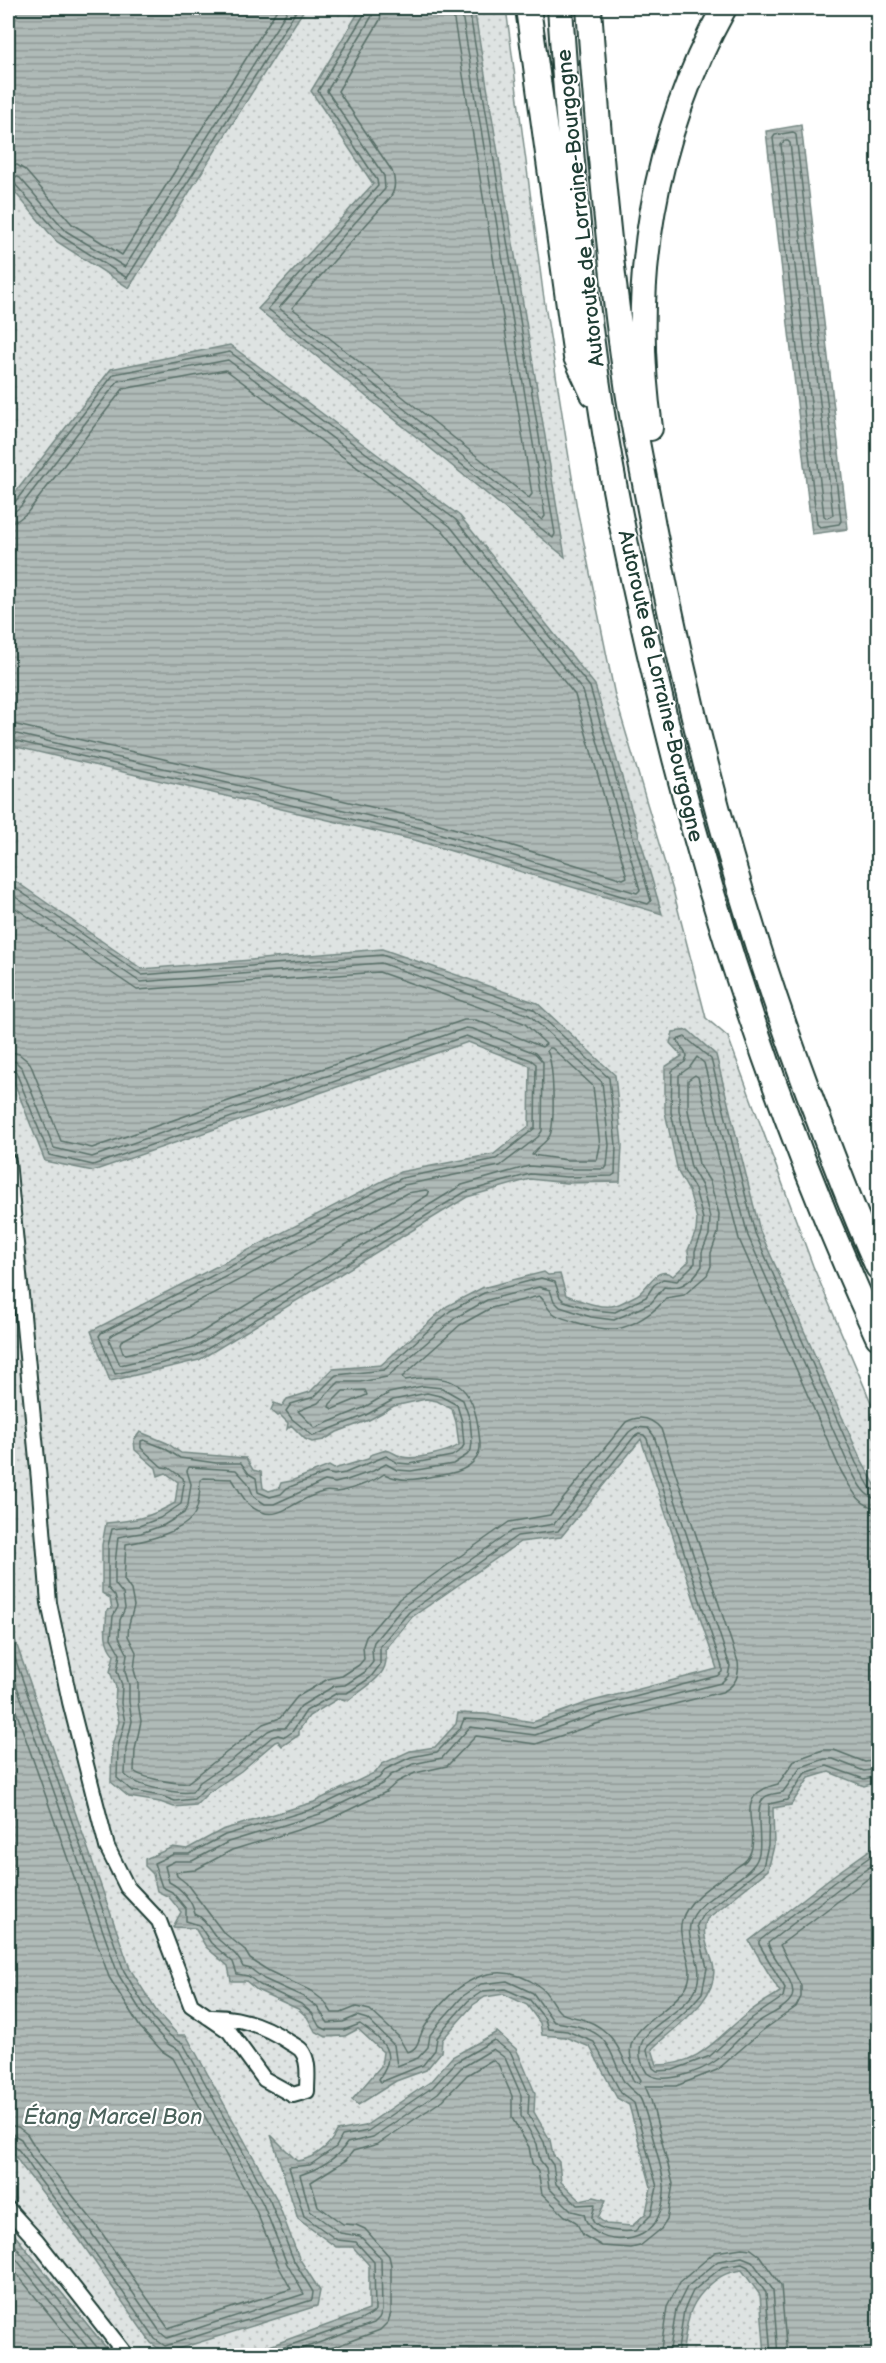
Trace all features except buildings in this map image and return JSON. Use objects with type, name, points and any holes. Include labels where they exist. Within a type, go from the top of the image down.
[{"type":"highway","points":[[528,8],[576,357],[602,412]]},
{"type":"highway","name":"Autoroute de Lorraine-Bourgogne","points":[[560,8],[570,153],[602,412],[636,593],[657,684],[685,797],[722,929],[752,1021],[804,1166],[879,1337]]},
{"type":"highway","name":"Autoroute de Lorraine-Bourgogne","points":[[589,8],[600,157],[618,316],[629,394],[683,675],[753,933],[786,1033],[822,1130],[879,1268]]},
{"type":"highway","points":[[668,604],[657,482],[642,363],[641,331],[645,267],[653,199],[673,123],[698,61],[724,8]]},
{"type":"street","points":[[8,1161],[49,1603],[70,1702],[107,1847],[127,1887],[159,1921],[191,2005],[208,2017],[229,2031],[264,2079],[293,2095],[307,2091],[308,2065],[300,2050],[278,2035],[253,2023],[229,2016],[208,2017]]},
{"type":"street","points":[[8,1286],[18,1275]]},
{"type":"street","points":[[8,2209],[37,2241],[127,2355]]},
{"type":"shaded area","points":[[8,8],[506,8],[543,292],[577,509],[615,696],[674,894],[706,1018],[728,1037],[813,1266],[878,1419],[878,2355],[112,2355],[8,2227],[8,1259],[18,1253],[8,1161]]},
{"type":"water","points":[[8,8],[305,8],[129,288],[56,241],[8,184]]},
{"type":"water","points":[[361,8],[474,8],[565,557],[258,309],[373,184],[311,91]]},
{"type":"water","points":[[801,125],[848,529],[812,534],[766,131]]},
{"type":"water","points":[[230,345],[460,516],[595,685],[662,914],[418,841],[8,745],[8,502],[111,369]]},
{"type":"water","points":[[8,876],[142,969],[382,949],[537,1003],[615,1075],[622,1145],[620,1182],[566,1183],[530,1179],[467,1197],[199,1360],[110,1381],[91,1331],[400,1172],[494,1154],[529,1126],[530,1066],[468,1042],[93,1171],[45,1161],[8,1067]]},
{"type":"water","points":[[688,1030],[716,1055],[760,1231],[861,1460],[878,1490],[878,1782],[864,1786],[829,1772],[809,1778],[791,1805],[773,1808],[774,1846],[768,1870],[707,1919],[705,1924],[704,1930],[714,1977],[710,1989],[693,2012],[652,2049],[657,2065],[672,2064],[697,2055],[748,2013],[780,1992],[749,1941],[878,1844],[878,2355],[765,2355],[760,2295],[742,2270],[720,2277],[697,2299],[689,2316],[682,2355],[249,2355],[369,2310],[369,2265],[353,2247],[336,2247],[298,2219],[271,2135],[297,2161],[309,2158],[326,2147],[337,2131],[365,2126],[430,2082],[452,2057],[497,2032],[516,2049],[519,2055],[535,2093],[534,2112],[550,2140],[553,2155],[559,2162],[561,2182],[580,2200],[594,2197],[606,2200],[598,2218],[606,2224],[632,2226],[646,2213],[651,2187],[629,2105],[617,2098],[590,2047],[565,2037],[542,2035],[540,2023],[527,2005],[504,1994],[485,1997],[473,2005],[442,2040],[441,2052],[426,2070],[396,2081],[358,2105],[352,2100],[381,2066],[383,2052],[358,2029],[345,2036],[326,2037],[315,2031],[307,2017],[298,2009],[257,1990],[246,1981],[231,1981],[228,1966],[206,1947],[195,1928],[173,1927],[181,1912],[169,1897],[157,1891],[153,1874],[145,1866],[145,1859],[173,1847],[187,1849],[222,1830],[314,1802],[376,1772],[382,1764],[410,1751],[435,1747],[456,1724],[458,1713],[485,1714],[533,1722],[589,1702],[717,1669],[641,1439],[561,1537],[520,1542],[412,1617],[385,1650],[385,1667],[381,1674],[348,1701],[339,1698],[309,1716],[299,1730],[299,1735],[282,1746],[278,1741],[275,1742],[241,1771],[208,1793],[196,1805],[174,1807],[160,1802],[129,1797],[111,1782],[112,1746],[119,1722],[115,1704],[116,1687],[110,1672],[114,1655],[108,1645],[106,1634],[107,1610],[112,1609],[110,1598],[102,1593],[102,1545],[106,1523],[142,1518],[175,1503],[178,1482],[166,1473],[158,1476],[156,1468],[135,1450],[134,1440],[140,1432],[167,1443],[181,1453],[246,1458],[253,1470],[261,1472],[263,1488],[269,1491],[279,1488],[281,1483],[329,1466],[334,1469],[368,1459],[370,1455],[386,1450],[408,1458],[432,1455],[454,1448],[459,1445],[452,1409],[437,1401],[426,1399],[394,1406],[324,1440],[312,1442],[305,1439],[291,1425],[287,1429],[288,1423],[271,1410],[274,1403],[282,1406],[287,1399],[310,1392],[333,1369],[381,1365],[447,1306],[482,1288],[544,1272],[548,1275],[560,1274],[566,1295],[591,1304],[610,1306],[637,1295],[657,1275],[667,1273],[673,1276],[689,1261],[688,1250],[696,1231],[697,1219],[689,1191],[678,1172],[665,1112],[665,1067],[682,1056],[670,1043],[673,1032]]},
{"type":"water","name":"Étang Marcel Bon","points":[[8,1620],[130,1969],[157,2012],[178,2035],[186,2035],[276,2198],[299,2258],[320,2291],[317,2306],[165,2353],[151,2343],[79,2239],[21,2165],[8,2144]]},
{"type":"water","points":[[8,2227],[112,2355],[8,2355]]}]
